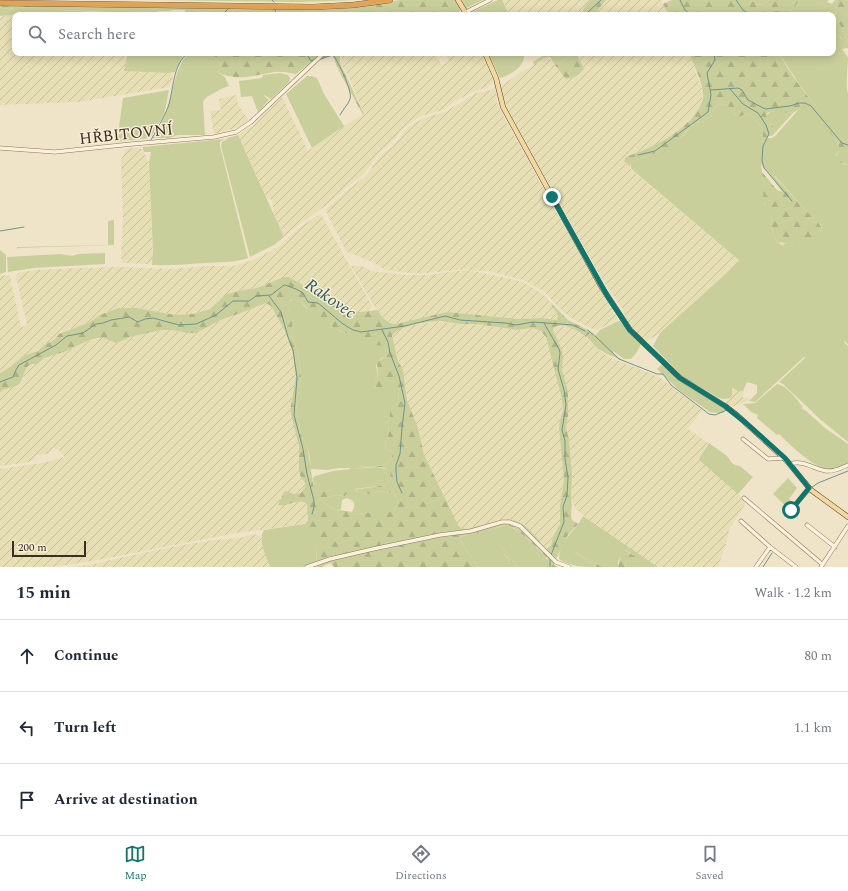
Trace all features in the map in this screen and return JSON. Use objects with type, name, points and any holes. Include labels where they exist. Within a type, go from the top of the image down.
[{"type":"highway","points":[[0,1],[313,5],[375,0]]},
{"type":"highway","points":[[0,1],[313,7],[353,6],[390,0]]},
{"type":"main road","points":[[458,0],[465,12]]},
{"type":"main road","points":[[486,56],[496,76],[503,107],[602,286],[626,325],[680,378],[730,409],[785,458],[809,488],[848,518]]},
{"type":"street","points":[[469,12],[490,0]]},
{"type":"street","name":"HŘBITOVNÍ","points":[[0,148],[55,152],[232,134],[244,128],[251,122],[321,56]]},
{"type":"street","points":[[743,439],[768,458],[785,458]]},
{"type":"street","points":[[791,464],[808,465],[825,471],[833,471],[848,465]]},
{"type":"street","points":[[791,510],[809,488]]},
{"type":"street","points":[[744,498],[821,566],[848,526]]},
{"type":"street","points":[[741,521],[796,567]]},
{"type":"street","points":[[307,567],[330,559],[373,549],[440,535],[471,531],[502,522],[509,522],[520,526],[556,562],[569,567]]},
{"type":"street","points":[[807,525],[835,547]]},
{"type":"street","points":[[756,567],[770,546]]},
{"type":"shaded area","points":[[502,0],[591,0],[582,12],[508,12]]},
{"type":"shaded area","points":[[606,0],[661,0],[667,12],[596,12]]},
{"type":"shaded area","points":[[12,15],[12,56],[128,56],[125,71],[171,73],[173,79],[169,87],[78,102],[0,105],[0,17]]},
{"type":"shaded area","points":[[343,56],[437,56],[442,66],[449,61],[446,56],[483,56],[493,78],[493,83],[455,101],[443,110],[421,116],[406,126],[393,141],[379,153],[364,174],[349,185],[332,201],[284,237],[274,215],[272,200],[267,198],[238,135],[252,126],[282,97],[308,151],[344,126],[363,115],[364,114],[349,77],[340,63]]},
{"type":"shaded area","points":[[578,56],[690,56],[703,92],[701,104],[697,111],[681,128],[668,138],[650,148],[626,157],[624,161],[635,173],[740,261],[660,333],[647,341],[638,335],[628,322],[622,309],[600,276],[509,112],[502,94],[501,88],[503,85],[522,71],[544,58],[553,61],[566,79],[578,76],[584,68]]},
{"type":"shaded area","points":[[495,86],[499,108],[585,263],[618,319],[597,330],[571,318],[559,308],[545,292],[523,280],[488,271],[474,271],[467,269],[420,274],[385,270],[374,263],[346,251],[325,210],[367,175],[380,156],[396,143],[407,128],[426,117],[445,112],[476,93],[491,90]]},
{"type":"shaded area","points":[[236,95],[238,105],[249,120],[243,126],[214,134],[210,111],[221,110],[219,99]]},
{"type":"shaded area","points":[[126,149],[142,149],[149,162],[153,259],[150,264],[124,263],[122,262],[121,257],[123,218],[121,160]]},
{"type":"shaded area","points":[[318,215],[321,215],[323,218],[370,302],[372,306],[369,311],[346,311],[320,294],[289,277],[257,288],[224,296],[210,309],[193,314],[175,315],[137,308],[117,308],[100,315],[90,322],[59,334],[53,341],[44,345],[38,351],[20,358],[0,373],[0,276],[10,276],[21,327],[27,325],[16,277],[18,273],[35,270],[79,268],[125,267],[170,269],[207,266],[233,266],[253,260],[278,247],[299,228]]},
{"type":"shaded area","points":[[351,266],[362,266],[371,271],[407,275],[427,275],[467,270],[523,282],[543,294],[550,302],[558,319],[529,318],[522,320],[447,312],[408,322],[393,324],[379,314]]},
{"type":"shaded area","points":[[266,303],[271,306],[284,329],[294,355],[296,375],[290,411],[299,446],[299,471],[305,483],[305,487],[301,493],[294,494],[284,492],[278,505],[299,501],[306,503],[308,506],[308,520],[305,524],[236,533],[103,559],[53,567],[0,566],[0,469],[43,463],[64,457],[59,450],[54,448],[47,454],[36,455],[30,462],[0,466],[1,390],[21,382],[28,366],[41,363],[44,358],[64,352],[87,341],[102,338],[117,343],[130,337],[161,330],[196,333],[223,319]]},
{"type":"shaded area","points":[[436,321],[460,324],[478,324],[516,330],[534,328],[541,331],[546,337],[563,405],[560,420],[564,479],[560,505],[561,519],[559,528],[553,537],[551,545],[546,549],[529,529],[518,521],[514,520],[509,519],[466,529],[461,528],[448,506],[424,455],[418,428],[407,400],[405,383],[392,338],[393,333],[399,329]]},
{"type":"shaded area","points":[[558,326],[571,327],[586,337],[600,351],[609,357],[659,377],[702,410],[688,429],[708,443],[699,460],[738,493],[745,504],[729,530],[718,567],[658,567],[591,522],[575,508],[571,499],[572,474],[570,444],[566,428],[568,416],[568,391],[562,370],[561,347],[553,330],[553,328]]},
{"type":"shaded area","points":[[732,387],[743,391],[745,388],[742,397],[751,399],[731,407],[724,403],[730,398]]},
{"type":"shaded area","points":[[255,534],[260,537],[270,567],[74,567],[100,563],[176,546],[240,538]]},
{"type":"green space","points":[[153,0],[357,0],[300,2]]},
{"type":"green space","points":[[400,0],[455,0],[460,8],[460,11],[185,12],[185,10],[171,10],[115,12],[58,10],[50,6],[0,9],[0,5],[313,10],[353,8]]},
{"type":"green space","points":[[462,0],[483,0],[466,8]]},
{"type":"green space","points":[[498,0],[502,0],[508,12],[472,12]]},
{"type":"green space","points":[[591,0],[606,0],[596,12],[582,12]]},
{"type":"green space","points":[[672,0],[751,0],[757,4],[763,5],[769,0],[799,0],[789,12],[667,12],[663,4]]},
{"type":"green space","points":[[751,0],[769,0],[764,5],[757,4]]},
{"type":"green space","points":[[799,0],[829,0],[827,2],[832,4],[835,0],[837,0],[835,12],[789,12]]},
{"type":"green space","points":[[837,0],[848,0],[848,35],[841,27],[837,19],[835,11]]},
{"type":"green space","points":[[50,6],[58,10],[93,12],[12,12],[12,15],[0,16],[0,9]]},
{"type":"green space","points":[[158,11],[158,12],[93,12]]},
{"type":"green space","points":[[836,15],[841,27],[848,35],[848,41],[845,35],[836,25]]},
{"type":"green space","points":[[836,25],[845,35],[848,42],[843,41],[839,35],[836,34]]},
{"type":"green space","points":[[836,34],[839,35],[841,39],[848,41],[848,48],[842,49],[848,58],[848,142],[843,140],[799,84],[781,56],[836,56]]},
{"type":"green space","points":[[127,56],[183,56],[175,72],[124,71]]},
{"type":"green space","points":[[186,56],[214,56],[222,68],[217,72],[225,77],[229,86],[207,97],[203,101],[205,135],[178,135],[169,138],[152,138],[165,116],[178,70]]},
{"type":"green space","points":[[214,56],[329,56],[322,60],[315,59],[296,74],[278,72],[246,77],[232,77],[217,72],[222,68]]},
{"type":"green space","points":[[333,56],[340,56],[340,63],[364,114],[363,115],[340,73]]},
{"type":"green space","points":[[489,56],[524,56],[523,62],[517,69],[509,75],[500,78]]},
{"type":"green space","points":[[542,56],[571,56],[555,65],[550,57],[544,58],[534,65],[533,62]]},
{"type":"green space","points":[[571,56],[578,56],[584,68],[577,76],[566,79],[555,65]]},
{"type":"green space","points":[[690,56],[781,56],[809,98],[843,140],[848,142],[848,165],[836,161],[835,159],[839,151],[839,144],[809,106],[802,101],[799,109],[795,112],[787,113],[775,111],[767,113],[766,118],[773,126],[773,129],[765,141],[762,142],[763,132],[755,119],[748,114],[737,117],[728,106],[719,104],[714,109],[710,117],[691,126],[669,147],[631,162],[630,167],[624,161],[626,157],[657,144],[676,132],[685,125],[699,108],[703,98],[699,78]]},
{"type":"green space","points":[[280,73],[288,75],[290,78],[289,82],[271,99],[264,95],[269,100],[258,112],[252,96],[241,97],[239,81],[262,78],[263,75]]},
{"type":"green space","points":[[307,76],[317,78],[324,94],[344,126],[312,148],[286,94]]},
{"type":"green space","points":[[169,90],[164,115],[150,138],[117,142],[123,98]]},
{"type":"green space","points":[[802,101],[817,114],[840,146],[836,155],[843,164],[848,165],[848,344],[844,342],[848,346],[848,442],[779,382],[805,358],[804,357],[755,402],[749,401],[757,393],[757,385],[747,382],[743,391],[738,391],[732,387],[732,395],[730,398],[719,398],[683,377],[653,346],[660,333],[740,261],[636,173],[631,168],[631,162],[659,152],[685,134],[691,126],[710,117],[714,109],[719,104],[729,106],[735,115],[742,116],[748,114],[755,119],[763,132],[762,142],[776,135],[799,109]],"holes":[[[761,164],[774,180],[775,176],[806,211],[821,225],[822,228],[820,233],[783,244],[784,246],[777,242],[773,234],[771,216],[764,203],[764,186]]]},
{"type":"green space","points":[[780,111],[790,113],[794,112],[772,136],[769,136],[773,126],[766,116],[770,112]]},
{"type":"green space","points":[[238,135],[284,237],[274,245],[250,257],[221,146],[222,142],[228,138]]},
{"type":"green space","points":[[224,139],[220,142],[220,146],[248,258],[227,262],[152,265],[153,251],[149,162],[151,152],[144,152],[143,147]]},
{"type":"green space","points":[[762,172],[777,190],[782,192],[774,180],[774,176],[818,222],[822,228],[819,235],[799,242],[777,242],[773,234],[771,216],[763,199],[764,186]]},
{"type":"green space","points":[[114,220],[114,245],[18,248],[17,250],[17,247],[108,245],[108,221]]},
{"type":"green space","points":[[0,250],[6,255],[6,272],[0,274]]},
{"type":"green space","points":[[105,253],[105,264],[34,268],[8,272],[7,257],[60,254],[72,256],[78,254]]},
{"type":"green space","points":[[284,277],[289,277],[346,311],[362,312],[377,310],[383,318],[390,323],[396,324],[447,312],[517,319],[542,318],[557,320],[558,316],[550,302],[568,320],[592,332],[586,337],[566,326],[557,326],[553,328],[562,350],[562,370],[568,391],[568,416],[566,428],[569,439],[572,474],[571,515],[572,520],[578,524],[568,535],[556,559],[554,559],[554,565],[557,567],[549,567],[548,559],[540,550],[516,529],[507,525],[460,537],[463,545],[478,567],[334,567],[331,563],[323,567],[315,567],[318,566],[316,544],[321,532],[309,529],[305,524],[308,520],[307,504],[300,501],[286,505],[278,505],[284,492],[286,491],[294,494],[301,493],[305,487],[305,483],[299,471],[299,446],[290,411],[296,375],[294,355],[284,329],[271,306],[266,303],[223,319],[196,333],[161,330],[130,337],[117,343],[102,338],[87,341],[64,352],[44,358],[38,364],[28,366],[19,384],[15,387],[2,390],[0,392],[0,373],[23,356],[38,351],[44,345],[53,341],[59,334],[90,322],[100,315],[118,308],[137,308],[175,315],[193,314],[210,309],[226,294],[257,288]],"holes":[[[291,299],[300,301],[311,312],[330,322],[333,328],[357,337],[366,339],[373,338],[375,345],[385,346],[386,356],[377,362],[378,378],[374,387],[397,388],[399,390],[398,404],[390,410],[388,437],[385,443],[386,449],[392,452],[392,458],[389,462],[378,466],[354,467],[353,469],[373,467],[387,469],[390,472],[390,480],[386,485],[353,490],[354,492],[360,491],[371,495],[378,491],[393,493],[398,502],[392,512],[370,512],[354,515],[351,513],[352,512],[337,511],[319,500],[320,498],[337,495],[345,496],[347,492],[343,490],[314,490],[308,450],[301,434],[296,409],[301,377],[298,353],[291,335],[293,318],[288,308]],[[441,321],[460,324],[478,324],[516,330],[533,328],[541,331],[546,337],[562,399],[563,410],[559,428],[564,479],[560,505],[560,524],[553,537],[551,545],[546,549],[529,529],[515,520],[509,519],[466,529],[461,528],[458,525],[424,455],[418,428],[407,400],[403,370],[398,361],[392,336],[407,326]]]},
{"type":"green space","points":[[292,299],[300,301],[306,308],[330,322],[332,327],[366,339],[373,338],[385,346],[386,356],[380,359],[376,365],[378,378],[374,387],[392,386],[399,390],[398,404],[390,410],[388,437],[385,443],[386,449],[392,452],[392,458],[389,462],[379,466],[354,467],[353,469],[377,467],[389,470],[391,476],[389,483],[386,485],[355,489],[355,492],[360,491],[371,495],[378,491],[393,493],[398,502],[392,512],[370,512],[354,515],[351,513],[354,508],[354,502],[347,498],[342,500],[341,509],[337,511],[319,500],[320,498],[337,495],[343,496],[347,492],[339,490],[314,490],[313,478],[315,476],[350,468],[328,470],[311,469],[309,452],[301,434],[296,409],[301,377],[298,353],[291,335],[291,315],[288,308]]},
{"type":"green space","points":[[620,321],[641,344],[631,359],[624,359],[613,351],[614,354],[624,361],[598,349],[587,337],[592,332],[596,335],[600,330]]},
{"type":"green space","points":[[662,364],[683,383],[725,410],[723,413],[710,412],[680,391],[657,369]]},
{"type":"green space","points":[[777,384],[785,387],[792,393],[803,407],[802,409],[848,444],[848,464],[830,470],[818,466],[803,456],[779,434],[777,435],[757,418],[758,415],[751,412],[743,404],[755,403]]},
{"type":"green space","points":[[709,443],[727,456],[732,463],[740,466],[753,477],[738,494],[699,460]]},
{"type":"green space","points":[[788,478],[797,488],[789,499],[795,505],[790,510],[773,494]]},
{"type":"green space","points":[[583,516],[658,567],[625,567],[626,562],[629,560],[638,563],[634,555],[625,550],[618,561],[618,567],[602,567],[575,552],[597,567],[577,566],[559,559],[562,545]]},
{"type":"green space","points":[[305,524],[310,529],[321,531],[317,545],[317,562],[303,567],[270,567],[262,543],[262,534],[264,530]]},
{"type":"green space","points":[[506,525],[522,535],[535,546],[548,561],[549,567],[518,567],[501,546],[495,534],[505,555],[515,567],[478,567],[463,545],[460,537]]},
{"type":"green space","points":[[495,534],[501,546],[518,567],[515,567],[499,547],[494,535]]},
{"type":"green space","points":[[624,550],[637,557],[639,564],[629,560],[626,562],[625,567],[618,567],[621,554]]},
{"type":"green space","points":[[575,552],[602,567],[597,567]]},
{"type":"waterway","points":[[588,12],[601,0]]},
{"type":"waterway","points":[[680,0],[687,12]]},
{"type":"waterway","points":[[736,0],[746,12]]},
{"type":"waterway","points":[[225,12],[229,8]]},
{"type":"waterway","points":[[151,140],[168,107],[176,71],[185,56]]},
{"type":"waterway","points":[[308,56],[311,61],[313,60]]},
{"type":"waterway","points":[[320,59],[330,56]]},
{"type":"waterway","points":[[334,56],[347,84],[350,95],[350,99],[340,115]]},
{"type":"waterway","points":[[638,155],[655,151],[708,112],[711,95],[707,73],[715,60],[714,56]]},
{"type":"waterway","points":[[711,90],[738,88],[742,90],[748,100],[765,109],[805,103],[811,106],[842,143],[848,145]]},
{"type":"waterway","points":[[730,89],[743,104],[758,113],[766,125],[769,134],[763,146],[762,160],[764,168],[792,201]]},
{"type":"waterway","points":[[0,231],[24,227]]},
{"type":"waterway","name":"Rakovec","points":[[0,382],[13,377],[19,365],[56,345],[67,336],[83,333],[96,324],[129,317],[138,322],[153,318],[179,325],[196,324],[216,315],[233,301],[249,301],[256,296],[271,295],[284,285],[302,292],[308,302],[318,303],[343,324],[353,330],[361,332],[405,326],[445,316],[460,320],[516,325],[533,322],[573,325],[585,331]]},
{"type":"waterway","points":[[269,296],[281,312],[293,350],[297,378],[294,415],[314,501],[312,514]]},
{"type":"waterway","points":[[544,323],[559,349],[558,369],[564,390],[566,405],[562,430],[565,441],[565,459],[568,477],[567,495],[563,507],[564,522],[551,555]]},
{"type":"waterway","points":[[382,330],[388,342],[390,353],[399,376],[405,403],[400,454],[396,465],[397,482],[402,493]]},
{"type":"waterway","name":"Rakovec","points":[[588,330],[593,335]]},
{"type":"waterway","name":"Rakovec","points":[[595,336],[619,359],[657,374],[663,374],[671,385],[709,414],[715,415],[727,410]]},
{"type":"waterway","points":[[811,488],[818,483],[848,471]]},
{"type":"waterway","points":[[763,567],[772,553]]},
{"type":"waterway","points":[[550,558],[550,567]]},
{"type":"route","points":[[552,197],[608,297],[630,330],[680,378],[730,409],[785,458],[793,467],[809,488],[791,510]]}]
